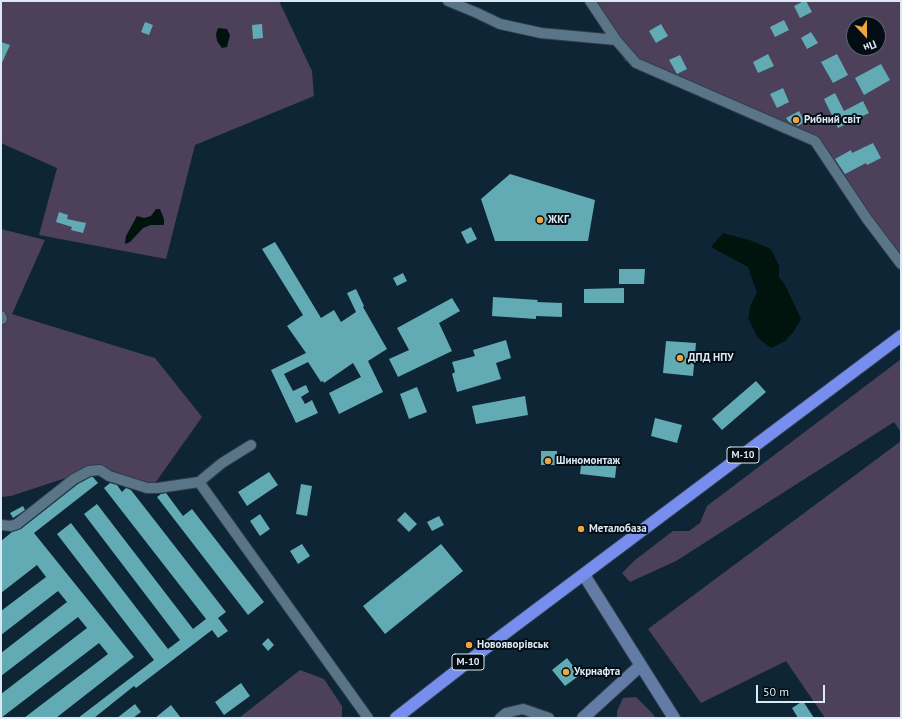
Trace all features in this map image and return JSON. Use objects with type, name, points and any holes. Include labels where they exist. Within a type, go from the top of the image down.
[{"type":"highway","name":"М-10","points":[[396,718],[496,640],[901,336]]},
{"type":"street","points":[[448,1],[500,24],[541,33],[616,40]]},
{"type":"street","points":[[590,1],[616,40],[636,63],[814,141],[867,219],[901,264]]},
{"type":"street","points":[[1,525],[10,526],[17,524],[74,479],[89,471],[100,470],[109,476],[147,488],[158,488],[199,482],[222,463],[251,445]]},
{"type":"street","points":[[199,482],[368,718]]},
{"type":"street","points":[[584,575],[674,718]]},
{"type":"street","points":[[583,718],[640,666]]},
{"type":"street","points":[[500,718],[506,713],[523,709],[549,718]]},
{"type":"shaded area","points":[[1,1],[279,1],[312,71],[314,96],[195,145],[166,259],[39,235],[57,168],[1,143]]},
{"type":"shaded area","points":[[595,1],[901,1],[901,261],[809,133],[625,61]]},
{"type":"shaded area","points":[[218,28],[227,29],[230,35],[227,47],[222,48],[217,41],[216,34]]},
{"type":"shaded area","points":[[156,209],[160,209],[164,219],[164,225],[151,225],[143,228],[130,242],[125,244],[126,236],[137,216],[144,218],[151,216]]},
{"type":"shaded area","points":[[1,229],[45,240],[12,314],[155,358],[202,417],[153,486],[108,469],[69,477],[11,496],[1,497]]},
{"type":"shaded area","points":[[723,233],[752,241],[771,249],[779,266],[779,277],[785,285],[801,319],[795,330],[785,341],[771,348],[758,338],[748,318],[751,304],[757,293],[748,267],[711,247]]},
{"type":"shaded area","points":[[901,359],[901,432],[894,422],[676,561],[630,582],[622,573],[635,560],[673,531],[689,531],[700,523],[707,506]]},
{"type":"shaded area","points":[[901,441],[901,718],[825,718],[786,661],[701,703],[648,629]]},
{"type":"shaded area","points":[[300,670],[324,679],[342,706],[342,718],[239,718]]},
{"type":"shaded area","points":[[636,697],[653,714],[655,718],[617,718],[617,711],[623,698]]},
{"type":"building","points":[[806,1],[812,12],[800,18],[794,6]]},
{"type":"building","points":[[784,20],[789,30],[775,37],[770,27]]},
{"type":"building","points":[[145,22],[153,25],[149,35],[141,32]]},
{"type":"building","points":[[262,24],[263,38],[253,39],[252,25]]},
{"type":"building","points":[[661,24],[668,36],[656,43],[649,31]]},
{"type":"building","points":[[811,32],[818,43],[807,49],[801,38]]},
{"type":"building","points":[[1,42],[10,45],[1,65]]},
{"type":"building","points":[[768,54],[774,66],[758,73],[753,62]]},
{"type":"building","points":[[837,54],[848,75],[833,83],[821,62]]},
{"type":"building","points":[[680,55],[687,69],[677,74],[669,60]]},
{"type":"building","points":[[881,64],[890,80],[864,95],[855,78]]},
{"type":"building","points":[[783,88],[789,102],[777,108],[770,94]]},
{"type":"building","points":[[835,93],[844,111],[863,101],[869,113],[838,128],[824,99]]},
{"type":"building","name":"Рибний світ","points":[[799,111],[805,122],[798,126],[789,122],[786,118]]},
{"type":"building","points":[[873,143],[881,158],[867,165],[866,163],[845,174],[835,159],[851,150],[852,153]]},
{"type":"building","name":"ЖКГ","points":[[510,174],[595,200],[588,241],[495,241],[481,199]]},
{"type":"building","points":[[59,212],[68,215],[67,219],[86,223],[83,233],[71,230],[72,227],[56,222]]},
{"type":"building","points":[[471,227],[477,239],[467,244],[461,232]]},
{"type":"building","points":[[275,242],[321,318],[334,310],[341,322],[356,312],[347,293],[356,289],[364,306],[363,307],[387,349],[368,361],[383,392],[339,414],[329,393],[361,377],[353,363],[324,383],[323,381],[321,382],[308,362],[284,374],[293,391],[306,385],[309,392],[301,397],[305,404],[312,400],[318,413],[296,423],[271,370],[306,353],[287,326],[303,315],[262,249]]},
{"type":"building","points":[[619,269],[645,269],[644,284],[619,284]]},
{"type":"building","points":[[403,273],[407,281],[397,286],[393,278]]},
{"type":"building","points":[[624,288],[624,303],[584,303],[584,289]]},
{"type":"building","points":[[493,297],[562,303],[562,317],[536,316],[536,319],[492,316]]},
{"type":"building","points":[[452,298],[460,311],[439,323],[452,351],[398,377],[389,359],[409,350],[397,328]]},
{"type":"building","points":[[506,340],[511,358],[496,363],[501,379],[457,392],[452,374],[455,372],[452,362],[475,356],[473,350]]},
{"type":"building","name":"ДПД НПУ","points":[[666,341],[696,343],[693,376],[663,373]]},
{"type":"building","points":[[756,381],[766,392],[722,430],[712,419]]},
{"type":"building","points":[[417,387],[427,412],[409,419],[400,394]]},
{"type":"building","points":[[525,396],[528,415],[476,424],[472,406]]},
{"type":"building","points":[[655,418],[682,425],[677,443],[651,436]]},
{"type":"building","points":[[541,451],[557,451],[557,465],[541,465]]},
{"type":"building","points":[[582,457],[617,461],[615,478],[580,474]]},
{"type":"building","points":[[269,472],[278,485],[247,506],[238,492]]},
{"type":"building","points":[[93,477],[98,483],[34,533],[134,657],[56,718],[24,718],[108,654],[99,643],[1,718],[1,694],[87,628],[78,617],[1,676],[1,653],[67,602],[58,591],[1,635],[1,611],[46,577],[37,565],[1,593],[1,541],[12,532],[21,529],[78,484]]},
{"type":"building","points":[[110,483],[117,485],[122,492],[126,488],[131,490],[226,612],[218,618],[228,631],[218,638],[212,630],[136,688],[134,686],[94,718],[78,718],[154,660],[57,534],[71,523],[168,649],[180,640],[84,514],[97,504],[193,629],[206,619],[104,488]]},
{"type":"building","points":[[301,484],[312,486],[307,516],[296,514]]},
{"type":"building","points":[[166,493],[183,516],[192,509],[264,602],[248,615],[157,497]]},
{"type":"building","points":[[23,506],[25,510],[13,518],[10,513]]},
{"type":"building","points":[[405,512],[417,524],[409,532],[397,520]]},
{"type":"building","points":[[260,514],[270,529],[260,536],[250,521]]},
{"type":"building","points":[[439,516],[444,525],[432,531],[427,522]]},
{"type":"building","points":[[302,544],[310,556],[298,564],[290,551]]},
{"type":"building","points":[[441,544],[463,571],[385,634],[363,606]]},
{"type":"building","points":[[268,638],[274,645],[268,651],[262,644]]},
{"type":"building","name":"Укрнафта","points":[[567,658],[580,675],[565,686],[552,670]]},
{"type":"building","points":[[241,683],[250,696],[224,715],[215,702]]},
{"type":"building","points":[[803,701],[814,718],[798,718],[792,708]]},
{"type":"building","points":[[135,704],[141,712],[133,718],[117,718]]},
{"type":"building","points":[[171,705],[181,718],[155,718]]},
{"type":"place","name":"Рибний світ","points":[[796,120]]},
{"type":"place","name":"ЖКГ","points":[[540,220]]},
{"type":"place","name":"ДПД НПУ","points":[[680,358]]},
{"type":"place","name":"Шиномонтаж","points":[[548,461]]},
{"type":"place","name":"Металобаза","points":[[581,529]]},
{"type":"place","name":"Новояворівськ","points":[[469,645]]},
{"type":"place","name":"Укрнафта","points":[[566,672]]}]
